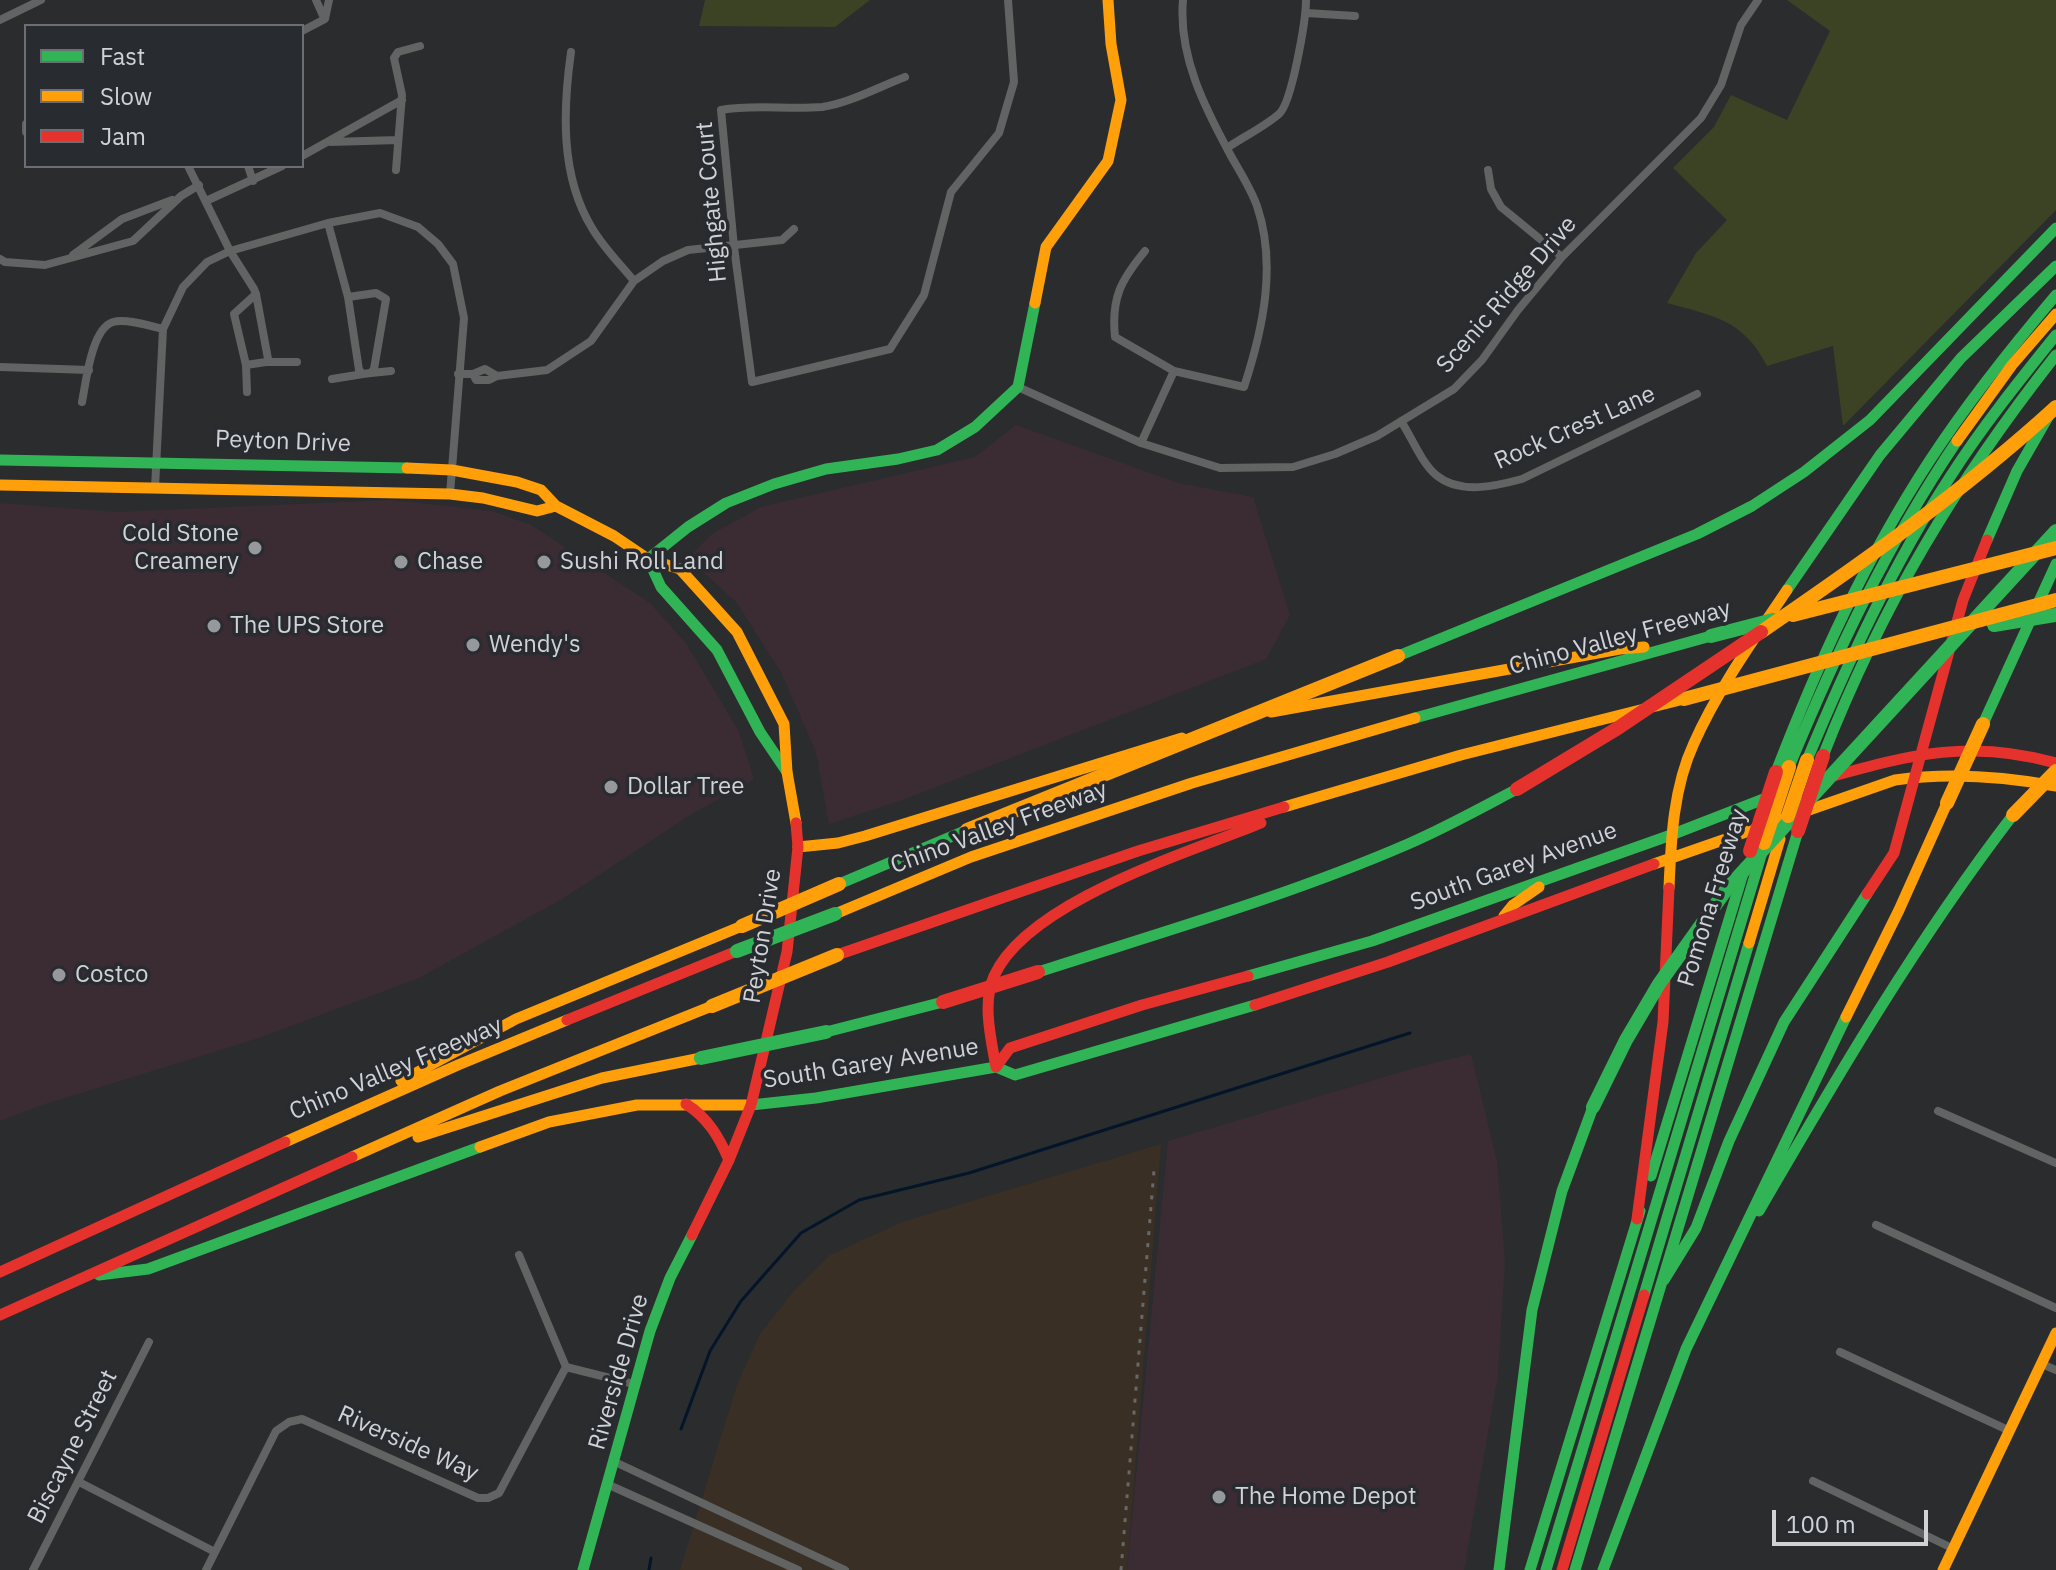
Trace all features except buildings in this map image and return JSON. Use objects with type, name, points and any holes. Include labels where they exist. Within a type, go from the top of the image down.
[{"type":"main road","points":[[648,559],[688,527],[726,503],[774,484],[826,469],[937,450],[975,427],[1018,387],[1046,247],[1108,161],[1121,100],[1111,44],[1108,0]]},
{"type":"main road","points":[[328,1122],[516,1019],[967,830],[1697,534],[1752,506],[1804,472],[1870,420],[2056,228]]},
{"type":"main road","points":[[1637,1219],[1663,1022],[1671,835],[1680,785],[1702,725],[1737,665],[1834,518],[1880,455],[1935,386],[2056,266]]},
{"type":"main road","name":"Pomona Freeway","points":[[1530,1570],[1637,1219],[1782,770],[1826,646],[1889,526],[1943,438],[2056,295]]},
{"type":"main road","points":[[1782,770],[1875,574],[1906,517],[1991,393],[2056,314]]},
{"type":"main road","points":[[1562,1570],[1780,839],[1807,760],[1846,667],[1890,578],[1936,498],[2021,378],[2056,335]]},
{"type":"main road","points":[[1575,1570],[1823,756],[1861,663],[1936,522],[1989,442],[2056,355]]},
{"type":"main road","points":[[1664,1280],[1696,1228],[1729,1141],[1784,1022],[1894,853],[1963,600],[2017,471],[2056,406]]},
{"type":"main road","points":[[357,1156],[602,1078],[826,1032],[943,1002],[1346,869],[1423,837],[1517,789],[1630,722],[1891,542],[1958,492],[2056,406]]},
{"type":"main road","name":"Peyton Drive","points":[[0,460],[155,461],[452,470],[517,482],[541,490],[556,506],[648,559],[680,569],[737,632],[784,724],[787,772],[798,847],[787,952],[751,1105]]},
{"type":"main road","name":"Peyton Drive","points":[[0,485],[450,494],[483,498],[537,511],[556,506]]},
{"type":"main road","points":[[1499,1570],[1532,1310],[1562,1191],[1593,1107],[1626,1040],[1659,984],[1726,890],[2056,531]]},
{"type":"main road","name":"Chino Valley Freeway","points":[[0,1272],[458,1065],[971,857],[1147,797],[1452,707],[1673,645],[2056,548]]},
{"type":"main road","name":"Peyton Drive","points":[[648,559],[661,587],[717,650],[760,732],[787,772]]},
{"type":"main road","points":[[1603,1570],[1680,1364],[1707,1302],[1899,910],[2056,564]]},
{"type":"main road","points":[[0,1315],[500,1091],[837,955],[1138,851],[1461,755],[2056,600]]},
{"type":"main road","points":[[1942,631],[2056,615]]},
{"type":"main road","points":[[798,847],[838,843],[865,836],[1268,713],[1620,649],[1673,645]]},
{"type":"main road","name":"South Garey Avenue","points":[[996,1067],[1010,1048],[1142,1005],[1372,941],[1671,835],[1789,789],[1920,753],[1958,748],[2021,753],[2056,763]]},
{"type":"main road","points":[[1707,1302],[1900,970],[1973,865],[2013,815],[2056,771]]},
{"type":"main road","name":"South Garey Avenue","points":[[82,1278],[148,1269],[549,1122],[622,1107],[751,1105],[816,1098],[996,1067],[1015,1075],[1388,962],[1874,786],[1914,777],[1987,777],[2056,786]]},
{"type":"main road","points":[[996,1067],[988,1016],[989,995],[999,965],[1019,939],[1041,923],[1138,872],[1313,799]]},
{"type":"main road","points":[[1546,1570],[1757,848]]},
{"type":"main road","points":[[1503,919],[1513,905],[1528,893],[1558,875]]},
{"type":"main road","points":[[686,1104],[699,1111],[714,1127],[729,1160]]},
{"type":"main road","name":"Riverside Drive","points":[[583,1570],[650,1331],[670,1278],[729,1160],[751,1105]]},
{"type":"main road","points":[[1943,1570],[2056,1333]]},
{"type":"street","points":[[0,20],[41,0]]},
{"type":"street","points":[[316,0],[325,19]]},
{"type":"street","points":[[325,19],[329,0]]},
{"type":"street","name":"Highgate Court","points":[[905,77],[826,106],[777,109],[744,106],[721,110],[734,247],[752,382],[890,349],[924,295],[951,192],[999,133],[1014,82],[1008,0]]},
{"type":"street","points":[[1145,251],[1122,280],[1112,315],[1115,337],[1174,371],[1244,387],[1266,305],[1266,247],[1256,205],[1194,81],[1181,25],[1183,0]]},
{"type":"street","points":[[1227,148],[1282,112],[1292,83],[1306,0]]},
{"type":"street","name":"Scenic Ridge Drive","points":[[1018,387],[1141,443],[1220,468],[1293,467],[1377,436],[1454,389],[1482,360],[1562,257],[1701,118],[1721,85],[1741,25],[1758,0]]},
{"type":"street","points":[[1306,13],[1355,16]]},
{"type":"street","points":[[304,30],[325,19]]},
{"type":"street","points":[[396,170],[402,100],[394,58],[398,52],[420,46]]},
{"type":"street","points":[[571,52],[566,88],[566,137],[573,177],[584,213],[594,231],[634,281]]},
{"type":"street","points":[[304,155],[402,100]]},
{"type":"street","points":[[326,143],[398,140]]},
{"type":"street","points":[[189,168],[230,251],[256,294],[268,359],[266,362]]},
{"type":"street","points":[[249,168],[253,181]]},
{"type":"street","points":[[206,201],[278,168]]},
{"type":"street","points":[[1488,170],[1491,189],[1501,207],[1562,257]]},
{"type":"street","points":[[66,260],[122,219],[181,196],[199,185]]},
{"type":"street","points":[[0,259],[45,265],[133,241],[181,196]]},
{"type":"street","points":[[155,488],[163,329],[183,287],[207,262],[230,251],[328,223],[380,213],[418,227],[438,244],[453,264],[464,318],[450,494]]},
{"type":"street","points":[[328,223],[348,297],[359,370],[367,374]]},
{"type":"street","points":[[458,374],[473,374],[476,380],[489,380],[497,376],[547,370],[591,341],[634,281],[663,261],[688,250],[782,240],[794,229]]},
{"type":"street","points":[[348,297],[376,293],[386,299],[374,369],[367,374]]},
{"type":"street","points":[[247,392],[246,365],[234,314],[256,294]]},
{"type":"street","points":[[82,402],[98,338],[111,323],[117,321],[163,329]]},
{"type":"street","points":[[246,365],[297,362]]},
{"type":"street","points":[[0,367],[89,370]]},
{"type":"street","points":[[332,379],[391,371]]},
{"type":"street","points":[[1141,443],[1174,371]]},
{"type":"street","name":"Rock Crest Lane","points":[[1401,421],[1435,474],[1457,485],[1492,487],[1522,479],[1697,394]]},
{"type":"street","points":[[1938,1111],[2056,1163]]},
{"type":"street","points":[[1876,1225],[2056,1308]]},
{"type":"street","points":[[519,1255],[566,1367],[634,1384]]},
{"type":"street","name":"Biscayne Street","points":[[33,1570],[149,1342]]},
{"type":"street","points":[[1840,1352],[2010,1431]]},
{"type":"street","points":[[2042,1364],[2056,1370]]},
{"type":"street","name":"Riverside Way","points":[[215,1552],[276,1431],[289,1422],[302,1419],[478,1498],[488,1498],[499,1493],[566,1367]]},
{"type":"street","points":[[615,1462],[845,1570]]},
{"type":"street","points":[[1813,1481],[1954,1549]]},
{"type":"street","points":[[79,1482],[215,1552],[206,1570]]},
{"type":"street","points":[[609,1485],[798,1570]]},
{"type":"shaded area","points":[[1016,425],[1178,483],[1253,497],[1290,615],[1266,659],[905,799],[829,824],[816,752],[782,674],[737,603],[688,558],[712,534],[761,507],[975,457]]},
{"type":"shaded area","points":[[390,500],[492,511],[531,525],[650,603],[685,642],[739,732],[754,779],[687,817],[564,898],[419,978],[259,1038],[42,1105],[0,1121],[0,503],[117,512]]},
{"type":"shaded area","points":[[1471,1054],[1497,1161],[1505,1261],[1498,1375],[1464,1570],[1127,1570],[1168,1141]]},
{"type":"shaded area","points":[[1161,1144],[1127,1570],[680,1570],[737,1385],[760,1334],[793,1292],[830,1255],[902,1222]]},
{"type":"green space","points":[[705,0],[870,0],[835,27],[699,26]]},
{"type":"green space","points":[[1787,0],[2056,0],[2056,210],[1843,426],[1833,346],[1767,366],[1758,350],[1737,329],[1713,316],[1667,303],[1696,253],[1727,220],[1673,168],[1714,127],[1731,95],[1787,120],[1830,31]]},
{"type":"waterway","points":[[681,1429],[710,1351],[741,1301],[801,1233],[859,1200],[969,1173],[1410,1033]]},
{"type":"waterway","points":[[649,1570],[651,1558]]},
{"type":"railway","points":[[1121,1570],[1154,1170]]},
{"type":"traffic: fast","points":[[1398,656],[1697,534],[1752,506],[1804,472],[1870,420],[2056,228]]},
{"type":"traffic: fast","points":[[1787,590],[1880,455],[1961,358],[2056,266]]},
{"type":"traffic: fast","points":[[1776,772],[1845,612],[1907,497],[1944,438],[2056,295]]},
{"type":"traffic: fast","points":[[648,559],[688,527],[726,503],[774,484],[826,469],[937,450],[975,427],[1018,387],[1035,303]]},
{"type":"traffic: fast","points":[[1807,760],[1872,615],[1909,545],[1962,458],[2056,335]]},
{"type":"traffic: fast","points":[[1823,756],[1870,648],[1924,546],[1986,450],[2056,355]]},
{"type":"traffic: fast","points":[[1987,540],[2017,471],[2048,417]]},
{"type":"traffic: fast","points":[[1789,767],[1825,682],[1886,559],[1957,441]]},
{"type":"traffic: fast","points":[[0,460],[407,468]]},
{"type":"traffic: fast","points":[[1593,1107],[1626,1040],[1659,984],[1726,890],[2056,531]]},
{"type":"traffic: fast","points":[[648,559],[661,587],[717,650],[760,732],[787,772]]},
{"type":"traffic: fast","points":[[1983,724],[2056,564]]},
{"type":"traffic: fast","points":[[1994,625],[2056,615]]},
{"type":"traffic: fast","points":[[1711,636],[1773,620]]},
{"type":"traffic: fast","points":[[1415,718],[1711,636]]},
{"type":"traffic: fast","points":[[1038,972],[1363,863],[1422,838],[1517,789]]},
{"type":"traffic: fast","points":[[1248,976],[1372,941],[1671,835],[1774,795]]},
{"type":"traffic: fast","points":[[1759,1211],[1911,959],[2013,815]]},
{"type":"traffic: fast","points":[[839,884],[967,830]]},
{"type":"traffic: fast","points":[[1575,1570],[1798,831]]},
{"type":"traffic: fast","points":[[1546,1570],[1763,849]]},
{"type":"traffic: fast","points":[[1651,1176],[1745,867]]},
{"type":"traffic: fast","points":[[1664,1280],[1696,1228],[1729,1141],[1784,1022],[1867,894]]},
{"type":"traffic: fast","points":[[737,951],[835,914]]},
{"type":"traffic: fast","points":[[1644,1295],[1749,943]]},
{"type":"traffic: fast","points":[[826,1032],[943,1002]]},
{"type":"traffic: fast","points":[[751,1105],[816,1098],[996,1067],[1015,1075],[1255,1005]]},
{"type":"traffic: fast","points":[[1603,1570],[1686,1349],[1846,1017]]},
{"type":"traffic: fast","points":[[701,1058],[826,1032]]},
{"type":"traffic: fast","points":[[1499,1570],[1532,1310],[1562,1191],[1593,1107]]},
{"type":"traffic: fast","points":[[99,1275],[148,1269],[480,1147]]},
{"type":"traffic: fast","points":[[1530,1570],[1640,1211]]},
{"type":"traffic: fast","points":[[583,1570],[650,1331],[670,1278],[692,1235]]},
{"type":"traffic: slow","points":[[1035,303],[1046,247],[1108,161],[1121,100],[1111,44],[1108,0]]},
{"type":"traffic: slow","points":[[1957,441],[2012,365],[2056,314]]},
{"type":"traffic: slow","points":[[1761,632],[1949,497],[2056,407]]},
{"type":"traffic: slow","points":[[407,468],[452,470],[517,482],[541,490],[556,506],[614,536],[648,559],[680,569],[737,632],[784,724],[787,772],[796,823]]},
{"type":"traffic: slow","points":[[0,485],[450,494],[483,498],[537,511],[556,506]]},
{"type":"traffic: slow","points":[[1793,615],[2056,548]]},
{"type":"traffic: slow","points":[[1669,888],[1674,814],[1687,760],[1725,684],[1787,590]]},
{"type":"traffic: slow","points":[[1684,699],[2056,600]]},
{"type":"traffic: slow","points":[[1271,712],[1644,647]]},
{"type":"traffic: slow","points":[[967,830],[1398,656]]},
{"type":"traffic: slow","points":[[1284,807],[1461,755],[1684,699]]},
{"type":"traffic: slow","points":[[835,914],[971,857],[1192,783],[1415,718]]},
{"type":"traffic: slow","points":[[1947,803],[1983,724]]},
{"type":"traffic: slow","points":[[798,847],[838,843],[865,836],[1182,738]]},
{"type":"traffic: slow","points":[[1788,816],[1807,760]]},
{"type":"traffic: slow","points":[[1764,843],[1789,767]]},
{"type":"traffic: slow","points":[[2013,815],[2056,771]]},
{"type":"traffic: slow","points":[[1654,864],[1895,780],[1976,776],[2056,786]]},
{"type":"traffic: slow","points":[[1846,1017],[1947,803]]},
{"type":"traffic: slow","points":[[1749,943],[1780,839]]},
{"type":"traffic: slow","points":[[742,926],[839,884]]},
{"type":"traffic: slow","points":[[1504,916],[1513,905],[1539,887]]},
{"type":"traffic: slow","points":[[401,1081],[516,1019],[742,926]]},
{"type":"traffic: slow","points":[[712,1006],[837,955]]},
{"type":"traffic: slow","points":[[352,1157],[500,1091],[712,1006]]},
{"type":"traffic: slow","points":[[285,1142],[567,1020]]},
{"type":"traffic: slow","points":[[418,1137],[602,1078],[701,1058]]},
{"type":"traffic: slow","points":[[480,1147],[549,1122],[637,1105],[751,1105]]},
{"type":"traffic: slow","points":[[1943,1570],[2056,1333]]},
{"type":"traffic: jam","points":[[1867,894],[1894,853],[1963,600],[1987,540]]},
{"type":"traffic: jam","points":[[1517,789],[1618,728],[1761,632]]},
{"type":"traffic: jam","points":[[1830,777],[1942,752],[1997,752],[2056,763]]},
{"type":"traffic: jam","points":[[1798,831],[1823,756]]},
{"type":"traffic: jam","points":[[1750,851],[1776,772]]},
{"type":"traffic: jam","points":[[837,955],[1138,851],[1284,807]]},
{"type":"traffic: jam","points":[[692,1235],[729,1160],[751,1105],[787,952],[798,847],[796,823]]},
{"type":"traffic: jam","points":[[996,1067],[989,1021],[990,987],[1012,949],[1040,925],[1113,883],[1261,823]]},
{"type":"traffic: jam","points":[[1255,1005],[1388,962],[1654,864]]},
{"type":"traffic: jam","points":[[1637,1219],[1663,1022],[1669,888]]},
{"type":"traffic: jam","points":[[567,1020],[737,951]]},
{"type":"traffic: jam","points":[[943,1002],[1038,972]]},
{"type":"traffic: jam","points":[[996,1067],[1010,1048],[1142,1005],[1248,976]]},
{"type":"traffic: jam","points":[[686,1104],[701,1115],[712,1129],[729,1160]]},
{"type":"traffic: jam","points":[[0,1272],[285,1142]]},
{"type":"traffic: jam","points":[[0,1315],[352,1157]]},
{"type":"traffic: jam","points":[[1562,1570],[1644,1295]]},
{"type":"place","name":"Cold Stone Creamery","points":[[255,548]]},
{"type":"place","name":"Chase","points":[[401,562]]},
{"type":"place","name":"Sushi Roll Land","points":[[544,562]]},
{"type":"place","name":"The UPS Store","points":[[214,626]]},
{"type":"place","name":"Wendy's","points":[[473,645]]},
{"type":"place","name":"Dollar Tree","points":[[611,787]]},
{"type":"place","name":"Costco","points":[[59,975]]},
{"type":"place","name":"The Home Depot","points":[[1219,1497]]}]
